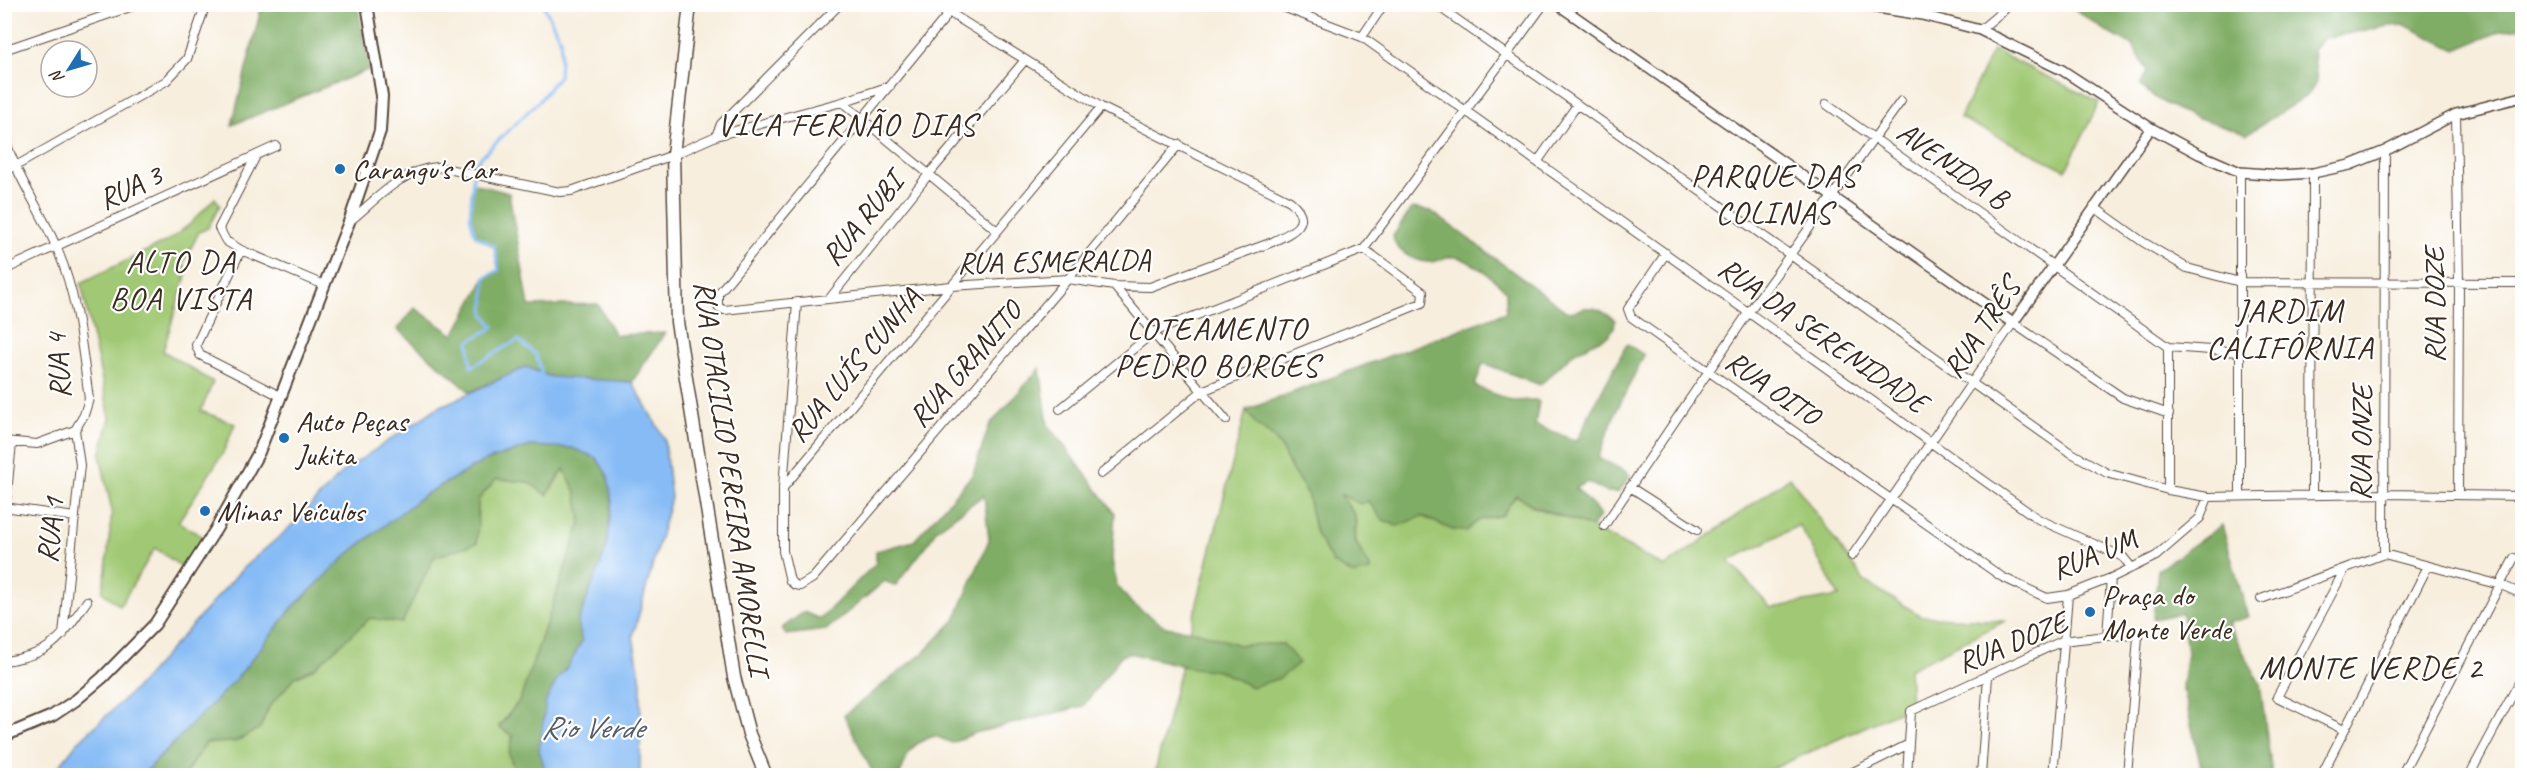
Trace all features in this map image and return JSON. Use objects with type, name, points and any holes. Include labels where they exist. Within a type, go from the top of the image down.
[{"type":"main road","points":[[4,736],[52,716],[76,700],[102,678],[155,624],[239,490],[264,442],[349,222],[380,131],[382,114],[377,64],[367,4]]},
{"type":"main road","name":"RUA OTACILIO PEREIRA AMORELLI","points":[[690,4],[673,154],[677,322],[734,677],[749,734],[766,776]]},
{"type":"street","points":[[4,50],[139,4]]},
{"type":"street","points":[[4,170],[14,167],[166,81],[187,59],[206,4]]},
{"type":"street","points":[[716,136],[721,124],[840,4]]},
{"type":"street","points":[[933,4],[948,8],[1025,60],[1101,107],[1179,144]]},
{"type":"street","name":"RUA DA SERENIDADE","points":[[1275,4],[1362,37],[2038,519],[2123,557],[2132,568]]},
{"type":"street","points":[[1362,37],[1384,4]]},
{"type":"street","points":[[1435,4],[2068,451],[2107,472],[2168,490],[2208,497],[2384,494],[2523,496]]},
{"type":"street","points":[[1060,409],[1154,332],[1364,249],[1544,4]]},
{"type":"street","points":[[1557,4],[2123,398],[2169,414]]},
{"type":"street","points":[[1852,4],[1922,15],[1980,30],[2062,70],[2151,128],[2199,154],[2240,172],[2280,175],[2313,173],[2350,165],[2385,151],[2456,114],[2523,97]]},
{"type":"street","points":[[1922,15],[1929,4]]},
{"type":"street","points":[[1980,30],[2011,4]]},
{"type":"street","points":[[863,119],[945,18],[948,8]]},
{"type":"street","name":"RUA RUBI","points":[[830,298],[929,174],[1025,60]]},
{"type":"street","points":[[349,222],[411,172],[423,168],[438,167],[560,192],[572,191],[716,136],[842,102],[890,86]]},
{"type":"street","points":[[1604,526],[1830,196],[1901,101]]},
{"type":"street","points":[[842,102],[996,230]]},
{"type":"street","name":"AVENIDA B","points":[[1826,104],[2168,346]]},
{"type":"street","points":[[1538,161],[1577,105]]},
{"type":"street","name":"RUA LUÍS CUNHA","points":[[783,488],[1101,107]]},
{"type":"street","name":"RUA DOZE","points":[[2456,114],[2459,282],[2458,495]]},
{"type":"street","name":"RUA ESMERALDA","points":[[863,119],[718,294],[718,307],[724,310],[951,286],[1068,279],[1114,286],[1156,286],[1270,243],[1289,233],[1301,222],[1299,209],[1290,201],[1179,144]]},
{"type":"street","name":"RUA TRÊS","points":[[1852,556],[1973,384],[2053,264],[2151,128]]},
{"type":"street","name":"RUA 4","points":[[4,135],[14,167],[57,248],[72,288],[89,399],[84,415],[75,430]]},
{"type":"street","name":"RUA GRANITO","points":[[783,488],[783,551],[788,576],[795,585],[806,584],[1068,279],[1179,144]]},
{"type":"street","name":"RUA 3","points":[[4,270],[255,158],[276,146]]},
{"type":"street","name":"RUA ONZE","points":[[2384,554],[2385,151]]},
{"type":"street","points":[[255,158],[219,228],[221,235],[241,250],[324,285]]},
{"type":"street","points":[[2240,172],[2240,496]]},
{"type":"street","points":[[2312,495],[2313,173]]},
{"type":"street","points":[[2094,207],[2143,242],[2187,267],[2240,282],[2523,283]]},
{"type":"street","points":[[1101,474],[1202,391],[1422,303],[1423,292],[1364,249]]},
{"type":"street","points":[[241,250],[196,345],[197,351],[200,355],[280,396]]},
{"type":"street","name":"RUA OITO","points":[[1666,254],[1628,309],[1629,313],[1890,501]]},
{"type":"street","points":[[1114,286],[1226,420]]},
{"type":"street","points":[[783,488],[797,302]]},
{"type":"street","points":[[2168,490],[2168,346],[2239,352]]},
{"type":"street","points":[[4,522],[8,442],[37,444],[75,430]]},
{"type":"street","name":"RUA 1","points":[[63,635],[80,465],[75,430]]},
{"type":"street","points":[[1630,488],[1697,530]]},
{"type":"street","name":"RUA UM","points":[[1890,501],[2001,577],[2047,598],[2068,595],[2156,556],[2200,518],[2208,497]]},
{"type":"street","points":[[5,507],[75,517]]},
{"type":"street","points":[[2261,599],[2384,554],[2501,585],[2523,594]]},
{"type":"street","points":[[2404,775],[2514,558]]},
{"type":"street","points":[[2321,776],[2428,566]]},
{"type":"street","points":[[2343,730],[2277,697],[2345,569]]},
{"type":"street","points":[[2107,636],[2110,578]]},
{"type":"street","points":[[2054,776],[2062,641],[2068,595]]},
{"type":"street","points":[[4,661],[24,659],[44,652],[63,635],[87,602]]},
{"type":"street","name":"RUA DOZE","points":[[1909,744],[1911,711],[2062,641],[2136,635],[2138,637],[2127,776]]},
{"type":"street","points":[[1981,776],[1988,676]]},
{"type":"street","points":[[2469,776],[2520,687],[2523,677]]},
{"type":"street","points":[[1845,776],[1909,744]]},
{"type":"street","points":[[1907,776],[1909,744]]},
{"type":"green space","points":[[262,5],[357,5],[370,69],[232,125]]},
{"type":"green space","points":[[2069,5],[2522,5],[2522,28],[2503,30],[2456,50],[2405,25],[2324,38],[2313,50],[2317,82],[2308,95],[2247,134],[2190,115],[2151,95],[2140,85],[2147,71],[2133,46],[2104,30]]},
{"type":"green space","points":[[1993,50],[2099,102],[2066,170],[1960,118]]},
{"type":"green space","points":[[472,183],[509,193],[529,306],[598,304],[615,335],[665,333],[632,382],[551,377],[526,367],[470,392],[397,329],[415,308],[454,335],[485,278],[499,270],[494,247],[475,235],[470,216]]},
{"type":"green space","points":[[215,198],[220,205],[208,228],[199,232],[183,264],[188,269],[163,351],[213,382],[201,411],[235,424],[223,453],[178,522],[205,538],[183,568],[155,548],[120,606],[102,592],[112,511],[100,455],[110,418],[81,283],[169,240],[190,224]]},
{"type":"green space","points":[[1412,208],[1431,211],[1566,311],[1595,309],[1615,320],[1614,328],[1609,335],[1575,352],[1540,385],[1483,363],[1475,386],[1511,401],[1536,400],[1539,402],[1535,425],[1577,441],[1627,344],[1644,355],[1615,414],[1598,458],[1627,472],[1630,476],[1619,492],[1607,492],[1587,482],[1576,488],[1601,515],[1591,527],[1534,506],[1516,495],[1502,515],[1479,520],[1466,531],[1453,530],[1422,516],[1397,526],[1383,520],[1368,501],[1360,504],[1340,494],[1355,515],[1355,542],[1370,567],[1370,571],[1354,575],[1333,563],[1316,534],[1307,492],[1293,472],[1280,446],[1272,436],[1257,425],[1246,410],[1506,312],[1506,291],[1473,264],[1456,257],[1428,262],[1401,251],[1393,236]]},
{"type":"green space","points":[[1040,368],[1048,425],[1115,513],[1112,559],[1116,584],[1132,604],[1166,627],[1199,632],[1239,645],[1283,644],[1299,663],[1280,678],[1252,687],[1220,671],[1193,668],[1129,653],[1121,656],[1083,706],[975,733],[952,743],[935,736],[915,745],[905,760],[900,775],[874,775],[844,715],[922,654],[955,620],[989,540],[984,495],[936,530],[895,586],[885,581],[826,630],[786,635],[782,628],[804,612],[820,619],[876,563],[876,551],[914,541],[973,474],[989,426]]},
{"type":"green space","points":[[1246,410],[1257,425],[1272,436],[1280,446],[1293,472],[1307,492],[1316,534],[1370,567],[1356,541],[1357,523],[1338,494],[1368,501],[1383,520],[1397,526],[1421,516],[1453,530],[1466,531],[1479,520],[1502,515],[1516,495],[1534,507],[1591,527],[1665,567],[1790,477],[1864,581],[1921,616],[2005,621],[1909,669],[1911,706],[1759,775],[1154,776],[1181,666],[1220,671],[1252,687],[1283,644],[1239,645],[1190,631]],"holes":[[[1799,525],[1839,596],[1771,608],[1729,561]]]},
{"type":"green space","points":[[530,446],[572,448],[597,458],[608,476],[612,502],[606,550],[578,622],[582,641],[569,665],[558,678],[539,750],[547,775],[516,775],[509,754],[513,736],[499,727],[520,700],[581,522],[576,492],[564,469],[547,495],[528,482],[496,479],[478,500],[477,543],[434,557],[402,623],[370,618],[314,668],[295,677],[269,707],[260,728],[235,742],[206,743],[184,775],[142,776],[237,678],[292,608],[349,553],[424,495],[482,462]]},
{"type":"green space","points":[[564,469],[576,492],[581,522],[520,700],[499,726],[513,735],[509,754],[516,775],[184,776],[206,743],[235,742],[260,728],[269,707],[295,677],[314,668],[370,618],[402,623],[434,557],[477,543],[478,500],[496,479],[528,482],[547,495]]},
{"type":"green space","points":[[2222,525],[2248,617],[2228,623],[2260,684],[2272,775],[2203,775],[2182,686],[2187,652],[2182,613],[2153,619],[2158,570]]},
{"type":"water","name":"Rio Verde","points":[[526,367],[551,377],[632,382],[664,438],[671,498],[633,636],[641,682],[640,775],[547,775],[539,750],[546,701],[582,641],[578,622],[606,550],[612,502],[608,476],[597,458],[572,448],[530,446],[482,462],[424,495],[349,553],[292,608],[237,678],[142,775],[52,775],[77,743],[136,688],[244,567],[286,531],[345,470],[437,408]]},
{"type":"waterway","points":[[542,375],[536,355],[518,340],[471,367],[469,341],[494,327],[484,314],[485,278],[499,270],[494,246],[475,235],[470,216],[474,164],[540,100],[559,76],[561,41],[543,4]]},
{"type":"place","name":"Carangu's Car","points":[[340,169]]},
{"type":"place","name":"Auto Peças Jukita","points":[[284,438]]},
{"type":"place","name":"Minas Veículos","points":[[205,511]]},
{"type":"place","name":"Praça do Monte Verde","points":[[2090,612]]},
{"type":"district","name":"VILA FERNÃO DIAS","points":[[847,124]]},
{"type":"district","name":"PARQUE DAS COLINAS","points":[[1774,194]]},
{"type":"district","name":"ALTO DA BOA VISTA","points":[[181,280]]},
{"type":"district","name":"JARDIM CALIFÔRNIA","points":[[2290,328]]},
{"type":"district","name":"LOTEAMENTO PEDRO BORGES","points":[[1217,346]]},
{"type":"district","name":"MONTE VERDE 2","points":[[2371,667]]}]
